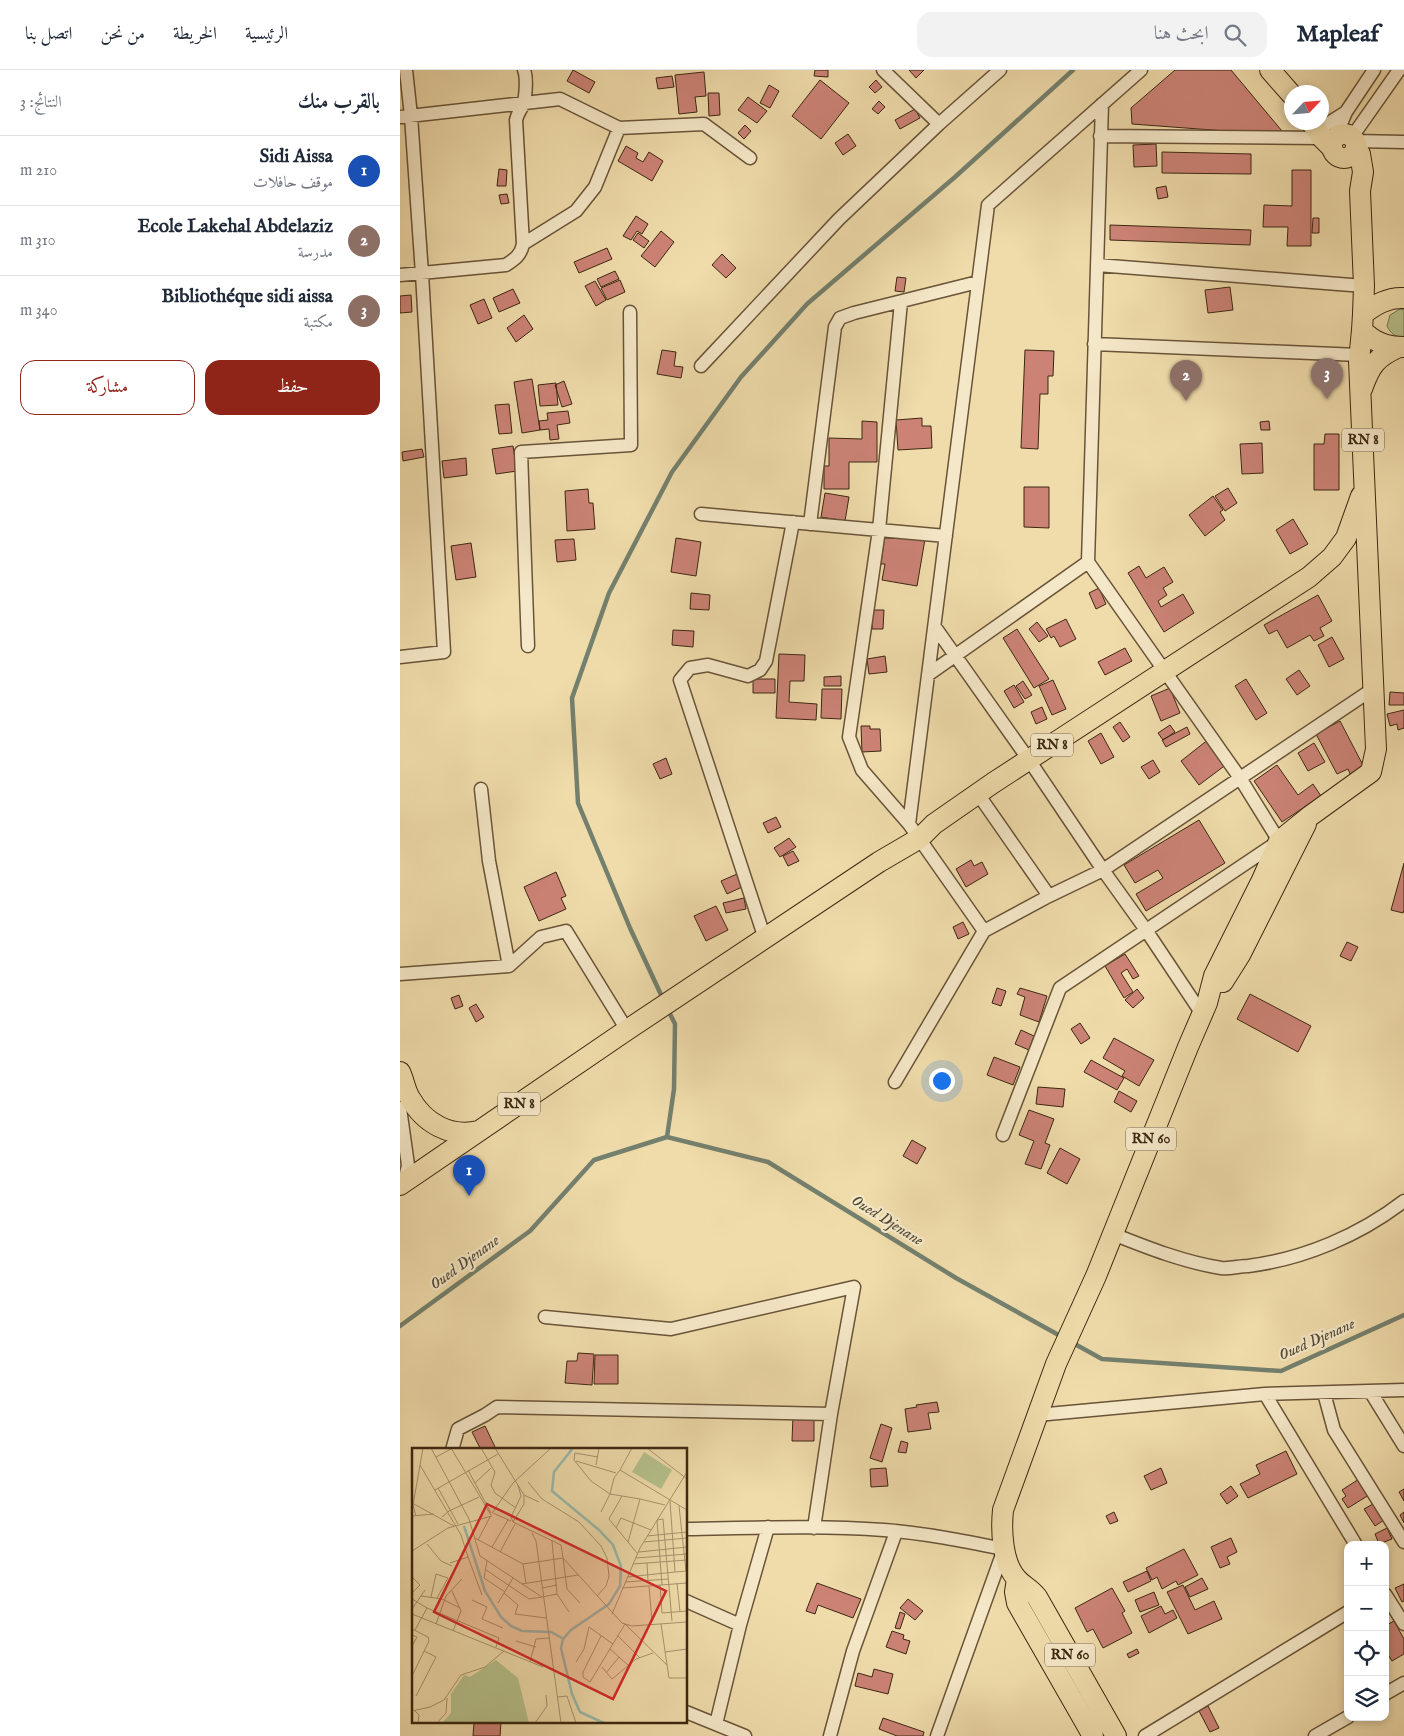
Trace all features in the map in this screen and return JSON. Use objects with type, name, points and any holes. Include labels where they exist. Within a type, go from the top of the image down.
[{"type":"main road","points":[[1270,70],[1284,87]]},
{"type":"main road","points":[[1335,137],[1360,154],[1363,172],[1360,190],[1364,286],[1363,322],[1359,355],[1360,393]]},
{"type":"main road","points":[[1363,242],[1374,282],[1381,292],[1402,298]]},
{"type":"main road","points":[[1363,322],[1374,306],[1386,300],[1402,298]]},
{"type":"main road","points":[[1363,322],[1373,341],[1385,346],[1401,347]]},
{"type":"main road","name":"RN 8","points":[[402,1184],[632,1026],[879,862],[915,831],[934,824],[1309,577],[1332,557],[1346,538],[1365,486],[1360,393],[1368,371],[1384,354],[1401,347]]},
{"type":"main road","name":"RN 60","points":[[1116,1736],[1037,1597],[1017,1579],[1009,1564],[1004,1549],[1002,1530],[1003,1510],[1056,1364],[1096,1276],[1205,1009],[1240,956],[1310,816],[1371,772],[1376,749],[1365,486]]},
{"type":"main road","points":[[1205,1009],[1214,976],[1262,880],[1279,841],[1310,816]]},
{"type":"main road","points":[[400,1072],[408,1096],[414,1105],[435,1125],[451,1132],[480,1131]]},
{"type":"main road","name":"RN 60","points":[[1017,1579],[1015,1592],[1017,1603],[1093,1736]]},
{"type":"street","points":[[400,657],[444,652],[422,274],[405,117],[406,70]]},
{"type":"street","points":[[400,275],[506,265],[521,253],[523,244],[516,120],[518,112],[524,104],[526,75],[524,70]]},
{"type":"street","points":[[884,70],[939,124]]},
{"type":"street","points":[[701,366],[839,219],[939,124],[1000,70]]},
{"type":"street","points":[[915,831],[929,674],[988,204],[1140,70]]},
{"type":"street","points":[[1335,137],[1346,112],[1374,70]]},
{"type":"street","points":[[1335,137],[1399,70]]},
{"type":"street","points":[[405,117],[560,99],[619,128],[704,124],[750,158]]},
{"type":"street","points":[[1003,1135],[1060,988],[1279,841],[1240,778],[1088,562],[1102,104]]},
{"type":"street","points":[[523,244],[576,211],[595,187],[619,128]]},
{"type":"street","points":[[1100,136],[1335,137],[1404,142]]},
{"type":"street","points":[[1097,265],[1364,286]]},
{"type":"street","points":[[810,524],[835,327],[840,318],[978,282]]},
{"type":"street","points":[[901,302],[879,530],[849,737],[862,770],[915,831],[984,931]]},
{"type":"street","points":[[528,646],[521,452],[631,445],[630,312]]},
{"type":"street","points":[[1094,344],[1359,355]]},
{"type":"street","points":[[701,514],[946,536]]},
{"type":"street","points":[[765,939],[680,680],[690,668],[708,665],[748,676],[760,670],[766,661],[793,522]]},
{"type":"street","points":[[929,674],[1088,562]]},
{"type":"street","points":[[935,627],[1029,760],[1103,870],[1205,1009]]},
{"type":"street","points":[[896,1082],[984,931],[1103,870],[1373,689]]},
{"type":"street","points":[[481,789],[489,861],[509,966]]},
{"type":"street","points":[[978,794],[1049,896]]},
{"type":"street","points":[[400,974],[509,966],[541,937],[566,931],[632,1026]]},
{"type":"street","points":[[400,1108],[408,1165],[402,1184]]},
{"type":"street","points":[[1113,1234],[1165,1254],[1224,1268],[1271,1263],[1314,1250],[1381,1219],[1404,1201]]},
{"type":"street","points":[[545,1317],[671,1329],[854,1287],[831,1414],[814,1528]]},
{"type":"street","points":[[1038,1415],[1265,1394],[1404,1390]]},
{"type":"street","points":[[1370,1391],[1404,1446]]},
{"type":"street","points":[[1324,1393],[1334,1430],[1404,1542]]},
{"type":"street","points":[[1265,1394],[1354,1541]]},
{"type":"street","points":[[453,1448],[458,1429],[497,1407],[831,1414]]},
{"type":"street","points":[[716,1724],[740,1625],[768,1528]]},
{"type":"street","points":[[688,1529],[814,1528],[896,1532],[933,1536],[1004,1549],[937,1736]]},
{"type":"street","points":[[830,1736],[853,1652],[896,1532]]},
{"type":"street","points":[[1389,1600],[1404,1624]]},
{"type":"street","points":[[688,1602],[740,1625]]},
{"type":"street","points":[[1145,1736],[1344,1614]]},
{"type":"street","points":[[1389,1692],[1404,1683]]},
{"type":"street","points":[[688,1713],[745,1736]]},
{"type":"street","points":[[1315,1736],[1344,1719]]},
{"type":"green space","points":[[1400,309],[1404,310],[1404,337],[1394,334],[1387,326],[1390,315]]},
{"type":"building","points":[[573,70],[595,82],[589,93],[567,81]]},
{"type":"building","points":[[815,70],[828,70],[828,77],[814,76]]},
{"type":"building","points":[[909,70],[924,70],[916,78]]},
{"type":"building","points":[[1175,70],[1231,70],[1287,137],[1132,124],[1131,108]]},
{"type":"building","points":[[704,72],[706,96],[695,97],[697,112],[679,114],[675,75]]},
{"type":"building","points":[[672,76],[674,87],[658,89],[656,78]]},
{"type":"building","points":[[820,80],[849,103],[821,139],[792,116]]},
{"type":"building","points":[[876,80],[882,87],[875,93],[869,87]]},
{"type":"building","points":[[769,85],[779,91],[770,108],[760,103]]},
{"type":"building","points":[[708,93],[719,93],[720,115],[709,116]]},
{"type":"building","points":[[748,97],[767,111],[757,123],[738,110]]},
{"type":"building","points":[[879,101],[885,107],[878,114],[872,109]]},
{"type":"building","points":[[915,109],[920,118],[900,129],[895,120]]},
{"type":"building","points":[[745,125],[751,131],[744,139],[738,133]]},
{"type":"building","points":[[848,134],[856,146],[843,155],[835,143]]},
{"type":"building","points":[[1156,144],[1157,166],[1134,167],[1133,145]]},
{"type":"building","points":[[626,146],[638,153],[636,158],[643,162],[649,152],[663,161],[652,181],[618,161]]},
{"type":"building","points":[[1162,152],[1251,154],[1251,174],[1162,173]]},
{"type":"building","points":[[499,169],[507,170],[506,186],[497,186]]},
{"type":"building","points":[[1292,170],[1311,170],[1311,246],[1287,246],[1288,227],[1263,227],[1264,205],[1292,206]]},
{"type":"building","points":[[1166,186],[1168,197],[1158,199],[1156,188]]},
{"type":"building","points":[[507,194],[509,203],[501,204],[499,195]]},
{"type":"building","points":[[636,216],[648,224],[642,234],[637,231],[631,240],[623,236]]},
{"type":"building","points":[[1313,218],[1319,218],[1319,233],[1312,233]]},
{"type":"building","points":[[1110,225],[1251,230],[1250,245],[1110,240]]},
{"type":"building","points":[[661,231],[674,242],[655,267],[641,256]]},
{"type":"building","points":[[638,233],[649,241],[644,248],[633,240]]},
{"type":"building","points":[[607,248],[612,259],[579,273],[574,262]]},
{"type":"building","points":[[722,254],[736,268],[726,278],[712,265]]},
{"type":"building","points":[[615,271],[619,279],[601,287],[597,279]]},
{"type":"building","points":[[897,277],[906,278],[904,292],[895,291]]},
{"type":"building","points":[[620,280],[625,292],[607,300],[601,288]]},
{"type":"building","points":[[595,281],[606,300],[596,306],[585,286]]},
{"type":"building","points":[[1230,287],[1233,310],[1208,313],[1205,290]]},
{"type":"building","points":[[513,289],[520,303],[499,312],[493,298]]},
{"type":"building","points":[[411,295],[412,312],[400,313],[400,296]]},
{"type":"building","points":[[484,299],[492,318],[478,324],[470,305]]},
{"type":"building","points":[[524,315],[533,329],[516,342],[507,328]]},
{"type":"building","points":[[662,350],[676,352],[674,366],[683,367],[681,378],[657,374]]},
{"type":"building","points":[[1025,350],[1054,351],[1053,376],[1048,376],[1048,394],[1040,394],[1038,449],[1021,448]]},
{"type":"building","points":[[532,379],[540,430],[522,433],[514,382]]},
{"type":"building","points":[[564,381],[572,404],[562,407],[555,385]]},
{"type":"building","points":[[556,383],[558,405],[540,406],[538,385]]},
{"type":"building","points":[[509,404],[512,433],[499,434],[495,405]]},
{"type":"building","points":[[568,411],[570,423],[557,425],[559,439],[550,440],[549,429],[540,430],[539,421],[548,420],[547,413]]},
{"type":"building","points":[[922,418],[922,426],[931,426],[932,448],[898,450],[896,420]]},
{"type":"building","points":[[862,421],[877,422],[877,462],[849,462],[849,489],[824,489],[824,466],[829,466],[829,438],[862,439]]},
{"type":"building","points":[[1269,421],[1270,430],[1261,430],[1260,422]]},
{"type":"building","points":[[1325,434],[1339,434],[1339,490],[1314,490],[1314,444],[1324,444]]},
{"type":"building","points":[[1262,443],[1263,473],[1242,474],[1240,444]]},
{"type":"building","points":[[513,446],[517,471],[496,474],[492,449]]},
{"type":"building","points":[[422,449],[424,457],[403,461],[402,452]]},
{"type":"building","points":[[466,458],[467,475],[444,478],[442,461]]},
{"type":"building","points":[[1024,487],[1049,487],[1049,528],[1024,527]]},
{"type":"building","points":[[1228,488],[1237,503],[1225,511],[1215,496]]},
{"type":"building","points":[[588,489],[589,503],[593,503],[595,529],[567,531],[565,491]]},
{"type":"building","points":[[825,493],[849,497],[845,521],[821,517]]},
{"type":"building","points":[[1213,496],[1223,510],[1220,512],[1225,520],[1205,536],[1189,515]]},
{"type":"building","points":[[1293,519],[1308,544],[1290,554],[1276,530]]},
{"type":"building","points":[[885,532],[925,539],[917,586],[882,580],[885,564],[881,564]]},
{"type":"building","points":[[676,538],[701,542],[696,576],[671,572]]},
{"type":"building","points":[[574,539],[576,560],[557,562],[555,540]]},
{"type":"building","points":[[471,543],[476,577],[456,580],[451,546]]},
{"type":"building","points":[[1139,566],[1146,578],[1164,567],[1173,582],[1163,588],[1167,595],[1158,601],[1161,607],[1183,594],[1194,613],[1164,632],[1128,573]]},
{"type":"building","points":[[1099,588],[1106,604],[1096,609],[1089,593]]},
{"type":"building","points":[[691,593],[710,595],[709,610],[690,609]]},
{"type":"building","points":[[1318,595],[1332,621],[1320,628],[1324,636],[1314,641],[1310,635],[1287,648],[1277,630],[1269,634],[1264,625]]},
{"type":"building","points":[[873,610],[884,610],[883,629],[872,629]]},
{"type":"building","points":[[1066,619],[1076,639],[1060,647],[1054,636],[1051,638],[1046,629]]},
{"type":"building","points":[[1037,622],[1048,636],[1039,642],[1029,629]]},
{"type":"building","points":[[1017,629],[1049,679],[1034,688],[1003,638]]},
{"type":"building","points":[[673,630],[694,631],[693,647],[672,645]]},
{"type":"building","points":[[1332,637],[1344,659],[1329,667],[1318,645]]},
{"type":"building","points":[[1125,648],[1132,661],[1105,675],[1098,662]]},
{"type":"building","points":[[779,654],[805,655],[804,681],[790,681],[789,702],[817,704],[816,720],[776,718]]},
{"type":"building","points":[[885,656],[887,672],[869,674],[867,659]]},
{"type":"building","points":[[1299,670],[1310,686],[1297,695],[1286,679]]},
{"type":"building","points":[[841,676],[841,686],[824,686],[824,677]]},
{"type":"building","points":[[753,679],[775,679],[775,693],[753,693]]},
{"type":"building","points":[[1246,679],[1267,713],[1256,720],[1235,686]]},
{"type":"building","points":[[1053,680],[1066,709],[1052,715],[1039,686]]},
{"type":"building","points":[[1023,681],[1032,695],[1025,699],[1016,686]]},
{"type":"building","points":[[1014,685],[1024,702],[1014,708],[1004,691]]},
{"type":"building","points":[[1170,688],[1180,713],[1161,721],[1151,696]]},
{"type":"building","points":[[822,689],[842,689],[841,719],[821,718]]},
{"type":"building","points":[[1390,692],[1404,693],[1404,705],[1389,705]]},
{"type":"building","points":[[1042,707],[1047,719],[1036,724],[1031,712]]},
{"type":"building","points":[[1404,710],[1404,728],[1398,730],[1397,724],[1390,726],[1387,714]]},
{"type":"building","points":[[1340,721],[1365,769],[1351,776],[1348,769],[1337,774],[1316,734]]},
{"type":"building","points":[[1120,722],[1130,737],[1123,742],[1113,727]]},
{"type":"building","points":[[1170,725],[1175,732],[1163,740],[1158,733]]},
{"type":"building","points":[[861,726],[870,726],[870,729],[880,729],[881,751],[862,752]]},
{"type":"building","points":[[1187,727],[1190,734],[1166,747],[1162,740]]},
{"type":"building","points":[[1101,733],[1114,757],[1101,764],[1088,741]]},
{"type":"building","points":[[1209,739],[1227,764],[1199,785],[1181,761]]},
{"type":"building","points":[[1314,743],[1325,762],[1308,771],[1298,753]]},
{"type":"building","points":[[666,758],[672,774],[660,779],[653,764]]},
{"type":"building","points":[[1153,760],[1160,772],[1149,779],[1141,767]]},
{"type":"building","points":[[1277,765],[1298,795],[1313,784],[1321,796],[1282,822],[1254,781]]},
{"type":"building","points":[[776,817],[781,827],[768,833],[763,823]]},
{"type":"building","points":[[1199,820],[1225,863],[1146,911],[1136,894],[1163,878],[1158,870],[1135,883],[1124,865]]},
{"type":"building","points":[[789,838],[796,847],[780,857],[774,848]]},
{"type":"building","points":[[793,851],[799,861],[788,866],[783,856]]},
{"type":"building","points":[[971,860],[974,866],[982,862],[988,874],[966,887],[956,869]]},
{"type":"building","points":[[1404,863],[1404,910],[1403,913],[1391,910]]},
{"type":"building","points":[[556,872],[566,896],[561,898],[566,909],[539,921],[524,887]]},
{"type":"building","points":[[737,874],[742,887],[727,894],[721,881]]},
{"type":"building","points":[[744,898],[746,909],[726,913],[723,903]]},
{"type":"building","points":[[716,906],[728,930],[706,941],[694,916]]},
{"type":"building","points":[[963,922],[969,934],[958,939],[953,927]]},
{"type":"building","points":[[1347,942],[1358,947],[1351,961],[1340,956]]},
{"type":"building","points":[[1125,954],[1139,976],[1133,979],[1127,969],[1121,973],[1133,992],[1124,998],[1105,966]]},
{"type":"building","points":[[997,988],[1006,991],[1001,1006],[992,1003]]},
{"type":"building","points":[[1020,988],[1047,996],[1039,1022],[1020,1015],[1025,997],[1017,994]]},
{"type":"building","points":[[1137,989],[1144,998],[1133,1008],[1125,1000]]},
{"type":"building","points":[[1250,994],[1311,1026],[1298,1052],[1237,1019]]},
{"type":"building","points":[[459,995],[463,1006],[455,1009],[451,998]]},
{"type":"building","points":[[476,1004],[484,1017],[476,1022],[469,1008]]},
{"type":"building","points":[[1080,1023],[1090,1038],[1081,1044],[1071,1029]]},
{"type":"building","points":[[1021,1030],[1034,1036],[1029,1050],[1015,1044]]},
{"type":"building","points":[[1114,1038],[1154,1060],[1139,1086],[1122,1076],[1125,1071],[1103,1058]]},
{"type":"building","points":[[994,1057],[1020,1067],[1013,1085],[987,1075]]},
{"type":"building","points":[[1091,1060],[1124,1078],[1117,1090],[1084,1072]]},
{"type":"building","points":[[1038,1087],[1065,1089],[1063,1107],[1036,1104]]},
{"type":"building","points":[[1119,1091],[1137,1101],[1131,1112],[1114,1102]]},
{"type":"building","points":[[1029,1110],[1054,1119],[1045,1143],[1050,1145],[1041,1169],[1025,1164],[1034,1141],[1019,1135]]},
{"type":"building","points":[[912,1140],[926,1148],[917,1164],[903,1156]]},
{"type":"building","points":[[1060,1148],[1080,1159],[1067,1184],[1047,1173]]},
{"type":"building","points":[[578,1353],[594,1354],[592,1385],[565,1383],[567,1361],[577,1361]]},
{"type":"building","points":[[595,1355],[618,1355],[618,1384],[594,1384]]},
{"type":"building","points":[[937,1402],[939,1412],[928,1413],[931,1429],[908,1432],[905,1409],[917,1407],[916,1405]]},
{"type":"building","points":[[793,1415],[814,1415],[814,1441],[792,1441]]},
{"type":"building","points":[[881,1424],[892,1428],[882,1462],[870,1458]]},
{"type":"building","points":[[485,1426],[496,1448],[480,1448],[472,1432]]},
{"type":"building","points":[[901,1441],[908,1443],[906,1453],[898,1452]]},
{"type":"building","points":[[1286,1451],[1297,1474],[1248,1498],[1240,1484],[1260,1474],[1256,1465]]},
{"type":"building","points":[[886,1468],[888,1486],[871,1487],[870,1469]]},
{"type":"building","points":[[1161,1468],[1167,1483],[1151,1490],[1144,1476]]},
{"type":"building","points":[[1359,1479],[1369,1495],[1348,1508],[1342,1499],[1346,1496],[1342,1490]]},
{"type":"building","points":[[1231,1486],[1238,1496],[1227,1504],[1220,1494]]},
{"type":"building","points":[[1404,1489],[1404,1501],[1399,1492]]},
{"type":"building","points":[[1373,1504],[1384,1520],[1375,1526],[1364,1509]]},
{"type":"building","points":[[1114,1512],[1118,1521],[1110,1524],[1106,1516]]},
{"type":"building","points":[[1404,1512],[1404,1523],[1400,1515]]},
{"type":"building","points":[[1387,1528],[1392,1539],[1378,1541],[1375,1534]]},
{"type":"building","points":[[1231,1538],[1237,1552],[1227,1557],[1230,1564],[1220,1568],[1211,1547]]},
{"type":"building","points":[[1184,1549],[1198,1575],[1178,1585],[1176,1581],[1162,1589],[1157,1577],[1152,1580],[1146,1568]]},
{"type":"building","points":[[1147,1571],[1151,1581],[1128,1592],[1123,1582]]},
{"type":"building","points":[[1202,1578],[1208,1589],[1190,1597],[1185,1587]]},
{"type":"building","points":[[817,1583],[861,1599],[853,1618],[818,1605],[815,1614],[806,1611]]},
{"type":"building","points":[[1404,1584],[1404,1601],[1402,1602],[1395,1588]]},
{"type":"building","points":[[1183,1585],[1195,1610],[1214,1601],[1222,1619],[1188,1634],[1167,1592]]},
{"type":"building","points":[[1112,1588],[1125,1611],[1122,1613],[1132,1633],[1103,1648],[1093,1629],[1087,1632],[1075,1608]]},
{"type":"building","points":[[1154,1592],[1159,1605],[1140,1612],[1135,1600]]},
{"type":"building","points":[[908,1599],[923,1611],[915,1620],[900,1608]]},
{"type":"building","points":[[1161,1606],[1165,1614],[1173,1610],[1177,1618],[1149,1633],[1141,1616]]},
{"type":"building","points":[[900,1612],[905,1614],[900,1629],[895,1628]]},
{"type":"building","points":[[1394,1621],[1404,1639],[1404,1654],[1392,1661],[1389,1656],[1389,1624]]},
{"type":"building","points":[[892,1631],[904,1635],[903,1639],[910,1641],[906,1654],[886,1647]]},
{"type":"building","points":[[1137,1649],[1139,1653],[1129,1658],[1127,1654]]},
{"type":"building","points":[[874,1669],[893,1674],[888,1694],[855,1686],[858,1673],[872,1677]]},
{"type":"building","points":[[1208,1706],[1219,1728],[1210,1732],[1199,1711]]},
{"type":"building","points":[[883,1718],[924,1732],[923,1736],[897,1736],[879,1729]]},
{"type":"building","points":[[474,1724],[501,1724],[500,1736],[473,1736]]},
{"type":"waterway","points":[[663,999],[630,928],[578,803],[572,698],[609,593],[672,472],[741,377],[807,304],[955,177],[1073,70]]},
{"type":"waterway","points":[[667,1137],[674,1089],[675,1024],[668,1010]]},
{"type":"waterway","name":"Oued Djenane","points":[[400,1326],[530,1231],[594,1160],[667,1137],[768,1162],[956,1278],[1064,1338]]},
{"type":"waterway","name":"Oued Djenane","points":[[1073,1343],[1102,1359],[1281,1371],[1404,1315]]},
{"type":"place","name":"Bibliothéque sidi aissa","points":[[1327,399]]},
{"type":"place","name":"Ecole Lakehal Abdelaziz","points":[[1186,401]]},
{"type":"place","name":"Sidi Aissa","points":[[469,1196]]}]
